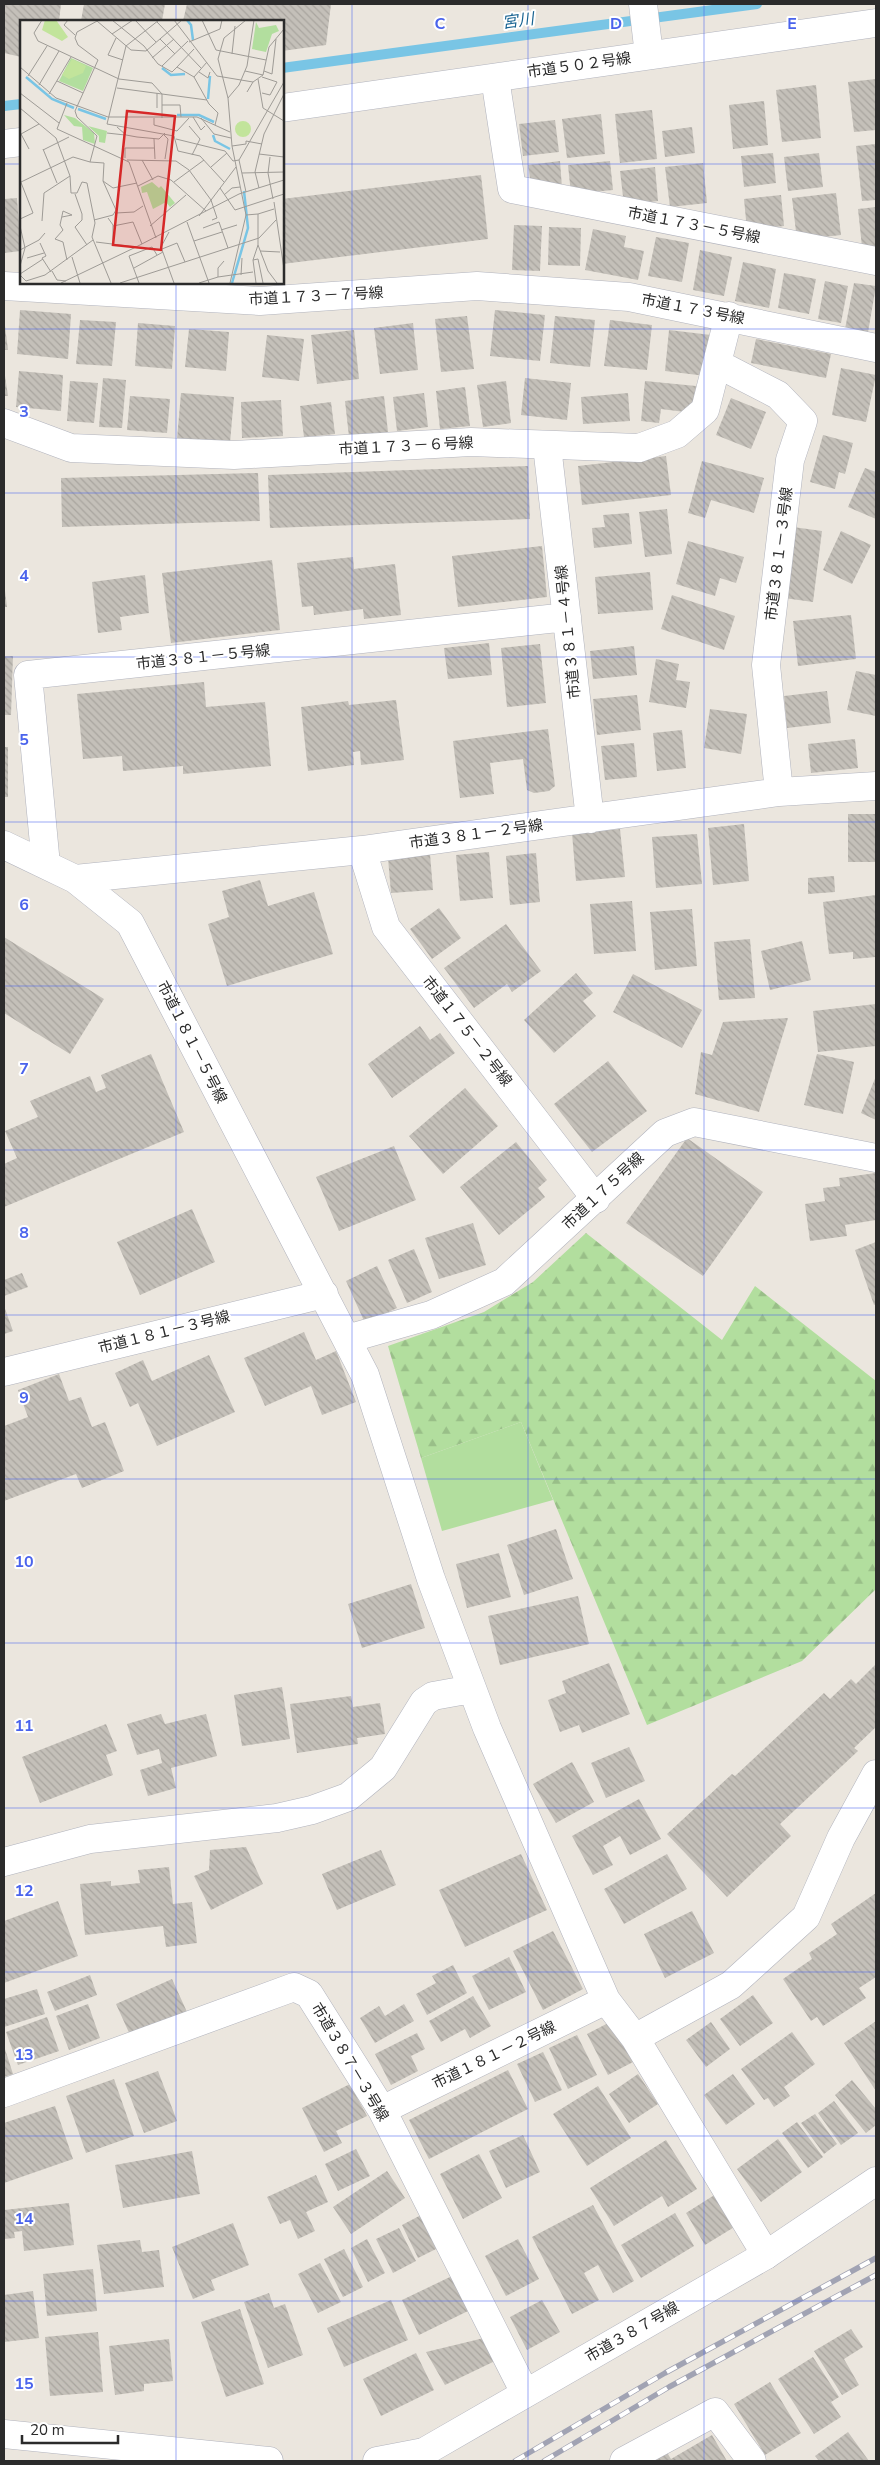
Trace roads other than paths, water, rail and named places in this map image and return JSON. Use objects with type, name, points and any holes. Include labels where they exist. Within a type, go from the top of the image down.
[{"type":"street","points":[[644,12],[649,55]]},
{"type":"street","name":"市道５０２号線","points":[[284,108],[876,23]]},
{"type":"street","name":"市道１７３－５号線","points":[[495,78],[512,189],[876,261]]},
{"type":"street","points":[[4,144],[20,142]]},
{"type":"street","name":"市道１７３－７号線","points":[[4,286],[260,301],[477,286],[508,288]]},
{"type":"street","name":"市道１７３号線","points":[[508,288],[629,297],[730,316],[876,348]]},
{"type":"street","name":"市道１７３－６号線","points":[[10,432],[71,448],[234,455],[471,442],[638,448],[677,434],[705,410],[730,316]]},
{"type":"street","name":"市道３８１－３号線","points":[[718,364],[778,396],[803,421],[790,460],[766,665],[779,792]]},
{"type":"street","name":"市道３８１－４号線","points":[[547,446],[590,819]]},
{"type":"street","name":"市道３８１－５号線","points":[[46,865],[28,676],[567,617]]},
{"type":"street","name":"市道３８１－２号線","points":[[75,879],[362,850],[779,792],[876,786]]},
{"type":"street","name":"市道１８１－５号線","points":[[4,845],[75,879],[130,923],[365,1375],[431,1579],[487,1728],[606,2000],[635,2038],[766,2255]]},
{"type":"street","name":"市道１７５－２号線","points":[[362,850],[386,927],[596,1199]]},
{"type":"street","name":"市道１７５号線","points":[[347,1339],[431,1315],[504,1282],[596,1199],[665,1133],[694,1122],[876,1158]]},
{"type":"street","name":"市道１８１－３号線","points":[[4,1372],[324,1294]]},
{"type":"street","points":[[4,1862],[90,1839],[277,1818],[312,1810],[348,1797],[383,1768],[424,1702],[433,1696],[472,1689]]},
{"type":"street","points":[[635,2038],[731,1985],[806,1917],[841,1838],[876,1774]]},
{"type":"street","name":"市道３８７－３号線","points":[[4,2093],[294,1987],[309,1994],[382,2110],[525,2393]]},
{"type":"street","name":"市道１８１－２号線","points":[[382,2110],[606,2000]]},
{"type":"street","name":"市道３８７号線","points":[[377,2461],[421,2457],[525,2393],[766,2255],[876,2181]]},
{"type":"street","points":[[624,2461],[715,2412],[752,2461]]},
{"type":"street","points":[[4,2434],[227,2459],[270,2461]]},
{"type":"waterway","name":"宮川","points":[[284,68],[757,4]]},
{"type":"waterway","name":"宮川","points":[[4,106],[20,104]]},
{"type":"railway","points":[[515,2461],[665,2373],[876,2258]]},
{"type":"railway","points":[[544,2461],[669,2387],[876,2275]]}]
